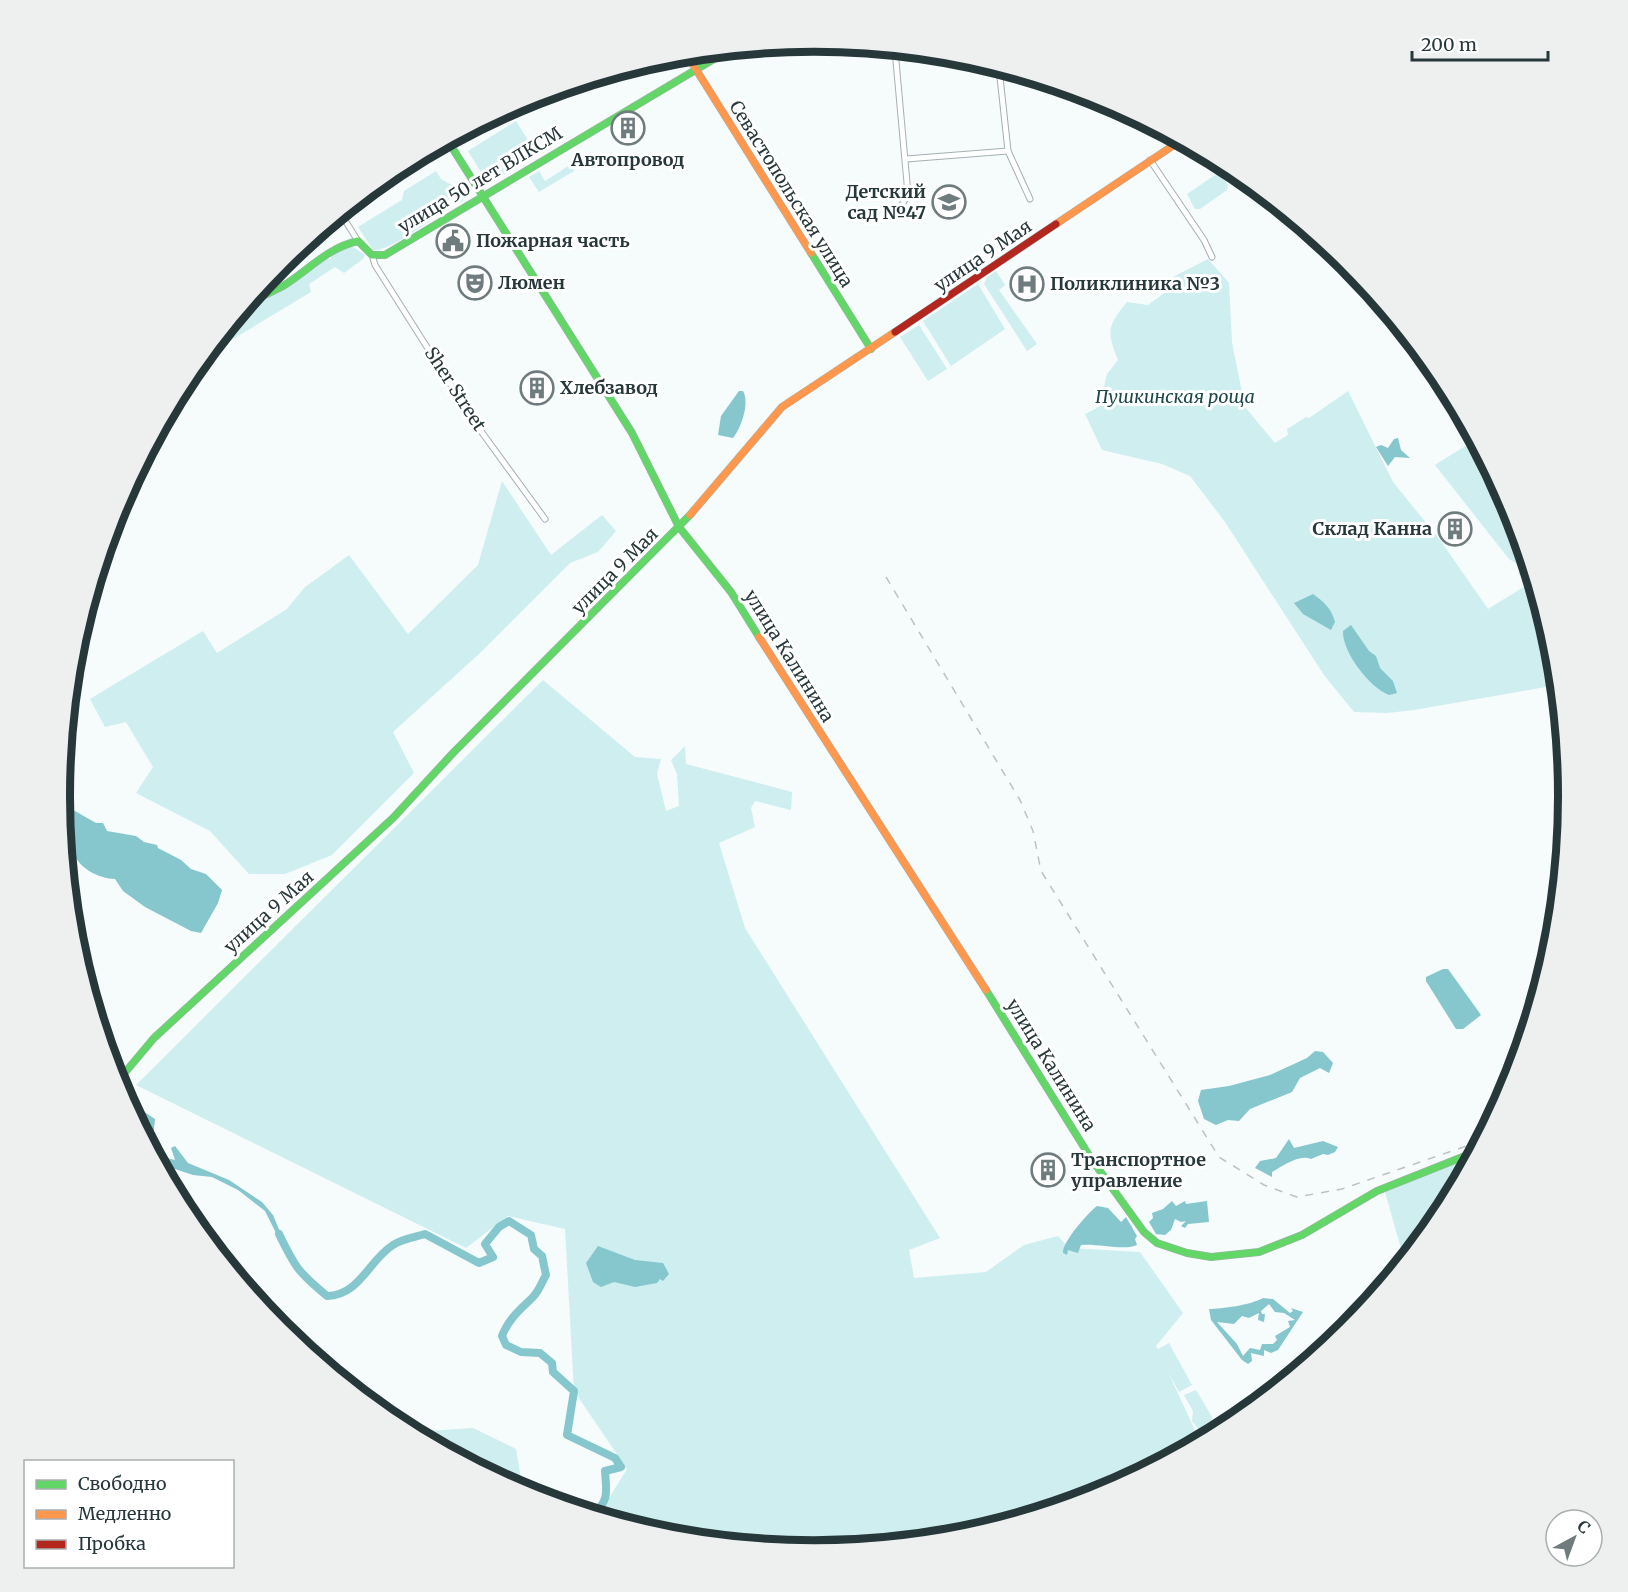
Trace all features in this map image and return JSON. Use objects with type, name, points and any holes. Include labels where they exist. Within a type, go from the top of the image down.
[{"type":"street","points":[[896,57],[908,194],[897,214]]},
{"type":"street","name":"улица 50 лет ВЛКСМ","points":[[372,255],[385,255],[714,59]]},
{"type":"street","name":"Севастопольская улица","points":[[692,63],[872,349]]},
{"type":"street","points":[[1000,77],[1008,151],[1030,200]]},
{"type":"street","name":"улица 9 Мая","points":[[124,1073],[154,1038],[393,818],[452,754],[680,527],[772,416],[792,400],[872,349],[1173,145]]},
{"type":"street","name":"улица Калинина","points":[[452,147],[632,433],[680,527],[731,592],[1110,1185],[1144,1232],[1157,1243],[1187,1253],[1236,1256],[1279,1245],[1377,1191],[1464,1156]]},
{"type":"street","points":[[906,159],[1008,151]]},
{"type":"street","points":[[1150,160],[1204,240],[1212,257]]},
{"type":"street","points":[[345,219],[358,241],[372,255]]},
{"type":"street","points":[[266,294],[282,287],[298,272],[345,242],[358,241]]},
{"type":"street","name":"Sher Street","points":[[372,255],[375,265],[476,423],[545,519]]},
{"type":"green space","points":[[516,121],[531,145],[482,174],[468,151]]},
{"type":"green space","points":[[534,150],[537,155],[489,184],[485,178]]},
{"type":"green space","points":[[570,165],[574,171],[539,192],[529,177],[539,171],[545,181]]},
{"type":"green space","points":[[436,171],[441,179],[464,192],[463,201],[458,204],[453,197],[446,201],[449,208],[422,226],[390,246],[373,250],[358,227],[402,200],[404,191]]},
{"type":"green space","points":[[1218,173],[1228,185],[1227,190],[1200,209],[1195,209],[1187,194]]},
{"type":"green space","points":[[350,245],[365,255],[344,273],[335,267],[309,284],[311,292],[223,345],[267,293],[325,259],[331,259],[331,255]]},
{"type":"green space","name":"Пушкинская роща","points":[[1208,259],[1229,283],[1232,343],[1245,407],[1275,443],[1288,435],[1287,429],[1306,417],[1309,418],[1348,391],[1393,482],[1440,540],[1488,609],[1526,585],[1543,651],[1549,686],[1414,710],[1387,713],[1354,712],[1324,675],[1225,522],[1190,476],[1162,464],[1102,450],[1085,414],[1099,407],[1107,374],[1118,360],[1111,335],[1113,323],[1127,302],[1148,305],[1163,294],[1175,276]]},
{"type":"green space","points":[[996,271],[1005,285],[999,290],[1037,344],[1027,351],[984,284],[987,277]]},
{"type":"green space","points":[[978,284],[1005,329],[951,366],[923,321]]},
{"type":"green space","points":[[919,325],[947,369],[928,381],[900,337]]},
{"type":"green space","points":[[1469,444],[1501,511],[1521,566],[1509,559],[1435,465]]},
{"type":"green space","points":[[502,481],[551,555],[602,515],[616,531],[598,552],[570,563],[480,653],[393,732],[414,773],[332,855],[285,874],[249,874],[210,831],[136,793],[153,767],[126,722],[105,727],[90,699],[203,631],[217,653],[287,609],[304,588],[349,555],[408,634],[478,565]]},
{"type":"green space","points":[[1522,570],[1526,584],[1518,573]]},
{"type":"green space","points":[[543,680],[635,757],[661,759],[657,774],[666,811],[679,806],[677,774],[671,760],[685,746],[686,764],[792,792],[791,810],[755,801],[751,808],[755,827],[719,843],[745,928],[940,1238],[909,1250],[914,1278],[986,1272],[1024,1245],[1058,1236],[1069,1248],[1140,1252],[1183,1313],[1156,1346],[1158,1349],[1169,1343],[1192,1385],[1179,1392],[1168,1372],[1196,1433],[1143,1463],[1053,1500],[959,1525],[911,1533],[814,1540],[765,1538],[669,1525],[603,1508],[627,1469],[574,1391],[565,1229],[508,1216],[466,1248],[136,1085]]},
{"type":"green space","points":[[1462,1161],[1402,1252],[1385,1192]]},
{"type":"green space","points":[[1196,1390],[1212,1417],[1212,1424],[1200,1431],[1192,1421],[1193,1411],[1184,1395]]},
{"type":"green space","points":[[473,1428],[516,1449],[521,1479],[485,1463],[428,1431]]},
{"type":"water","points":[[739,391],[743,391],[746,402],[739,428],[733,438],[718,435],[721,416]]},
{"type":"water","points":[[1398,438],[1401,450],[1410,458],[1395,457],[1388,466],[1376,447],[1381,445],[1388,448],[1394,439]]},
{"type":"water","points":[[1313,594],[1331,613],[1335,622],[1331,630],[1303,614],[1294,603]]},
{"type":"water","points":[[1351,625],[1369,651],[1376,656],[1380,668],[1393,681],[1397,693],[1389,695],[1382,691],[1358,668],[1344,639],[1343,631]]},
{"type":"water","points":[[71,808],[96,823],[103,823],[107,831],[136,836],[144,842],[157,845],[158,848],[181,860],[191,869],[206,874],[222,890],[218,903],[201,933],[191,931],[145,907],[123,891],[115,879],[102,877],[83,867],[73,850]]},
{"type":"water","points":[[1448,969],[1481,1015],[1463,1029],[1456,1029],[1426,981],[1426,977]]},
{"type":"water","points":[[1315,1051],[1323,1052],[1333,1063],[1329,1073],[1320,1068],[1300,1078],[1292,1092],[1250,1109],[1239,1121],[1228,1120],[1216,1125],[1204,1119],[1198,1101],[1201,1090],[1229,1086],[1270,1075],[1307,1058]]},
{"type":"water","points":[[140,1109],[155,1119],[153,1137],[147,1125],[148,1121]]},
{"type":"water","points":[[1289,1139],[1294,1148],[1323,1141],[1338,1147],[1335,1152],[1328,1155],[1291,1161],[1272,1172],[1272,1177],[1255,1168],[1260,1161],[1276,1158]]},
{"type":"water","points":[[175,1146],[188,1163],[229,1180],[262,1202],[273,1215],[285,1244],[280,1241],[265,1211],[238,1190],[212,1177],[193,1175],[172,1168],[160,1149],[166,1158],[175,1160],[171,1148]]},
{"type":"water","points":[[1172,1201],[1176,1206],[1185,1201],[1186,1204],[1207,1201],[1209,1222],[1188,1224],[1185,1228],[1181,1226],[1186,1221],[1181,1222],[1175,1219],[1171,1230],[1165,1235],[1156,1234],[1149,1222],[1153,1218],[1152,1213],[1163,1209]]},
{"type":"water","points":[[1097,1206],[1108,1208],[1121,1222],[1126,1217],[1137,1236],[1135,1239],[1137,1245],[1125,1247],[1081,1245],[1078,1253],[1068,1250],[1067,1255],[1063,1253],[1071,1235]]},
{"type":"water","points":[[598,1246],[635,1260],[663,1263],[669,1274],[663,1281],[660,1279],[657,1283],[635,1287],[614,1282],[601,1287],[593,1282],[586,1263]]},
{"type":"water","points":[[1263,1298],[1273,1299],[1290,1313],[1293,1311],[1291,1308],[1303,1312],[1278,1350],[1271,1353],[1264,1350],[1264,1356],[1251,1353],[1252,1361],[1248,1364],[1242,1360],[1211,1320],[1209,1309],[1251,1303]],"holes":[[[1269,1304],[1275,1312],[1284,1313],[1295,1320],[1288,1321],[1290,1327],[1275,1336],[1277,1340],[1273,1344],[1262,1344],[1260,1350],[1250,1348],[1243,1356],[1237,1344],[1217,1322],[1234,1324],[1242,1316],[1249,1318],[1259,1313],[1258,1320],[1264,1322],[1265,1314],[1261,1311]]]},
{"type":"waterway","points":[[279,1234],[298,1268],[327,1296],[348,1290],[384,1252],[408,1238],[425,1234],[479,1263],[493,1257],[485,1244],[499,1227],[509,1221],[531,1235],[534,1249],[542,1256],[546,1275],[537,1292],[511,1319],[502,1336],[506,1345],[521,1352],[540,1353],[552,1363],[553,1372],[574,1391],[567,1435],[615,1458],[621,1467],[605,1471],[605,1499],[600,1507]]},
{"type":"railway","points":[[886,577],[1020,800],[1033,831],[1041,871],[1219,1157],[1264,1185],[1297,1197],[1342,1189],[1471,1145]]},
{"type":"traffic: fast","points":[[266,294],[283,286],[328,254],[347,244],[358,241],[372,255],[385,255],[713,60]]},
{"type":"traffic: fast","points":[[452,147],[632,433],[679,527],[731,592],[759,637]]},
{"type":"traffic: fast","points":[[811,253],[871,349]]},
{"type":"traffic: fast","points":[[124,1073],[154,1038],[393,818],[453,753],[690,515]]},
{"type":"traffic: fast","points":[[986,990],[1092,1160],[1144,1232],[1157,1243],[1187,1253],[1211,1257],[1259,1252],[1302,1235],[1377,1191],[1464,1156]]},
{"type":"traffic: slow","points":[[692,63],[811,253]]},
{"type":"traffic: slow","points":[[1056,224],[1174,145]]},
{"type":"traffic: slow","points":[[690,515],[782,407],[895,332]]},
{"type":"traffic: slow","points":[[759,637],[986,990]]},
{"type":"traffic: jam","points":[[895,332],[1056,224]]},
{"type":"place","name":"Автопровод","points":[[628,128]]},
{"type":"place","name":"Детский сад №47","points":[[949,202]]},
{"type":"place","name":"Пожарная часть","points":[[453,241]]},
{"type":"place","name":"Люмен","points":[[475,283]]},
{"type":"place","name":"Поликлиника №3","points":[[1027,284]]},
{"type":"place","name":"Хлебзавод","points":[[537,388]]},
{"type":"place","name":"Склад Канна","points":[[1455,529]]},
{"type":"place","name":"Транспортное управление","points":[[1048,1170]]}]
